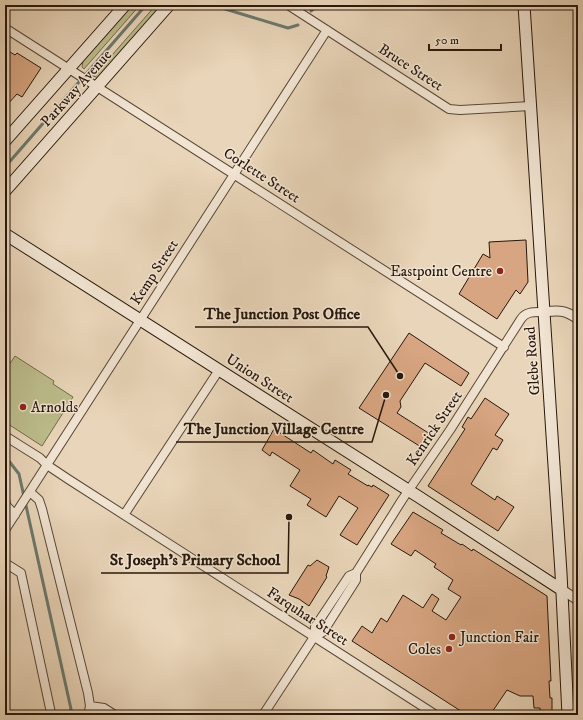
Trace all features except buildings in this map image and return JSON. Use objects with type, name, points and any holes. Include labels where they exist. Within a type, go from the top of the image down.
[{"type":"main road","name":"Parkway Avenue","points":[[5,141],[125,5]]},
{"type":"main road","name":"Parkway Avenue","points":[[5,191],[169,5]]},
{"type":"main road","name":"Glebe Road","points":[[524,5],[562,590],[568,715]]},
{"type":"main road","name":"Union Street","points":[[5,234],[562,590]]},
{"type":"street","name":"Bruce Street","points":[[288,5],[449,109],[460,110],[531,106]]},
{"type":"street","name":"Corlette Street","points":[[5,28],[504,347]]},
{"type":"street","name":"Kemp Street","points":[[5,530],[327,30]]},
{"type":"street","points":[[544,312],[560,310],[578,319]]},
{"type":"street","name":"Kenrick Street","points":[[263,715],[314,637],[323,632],[356,580],[356,573],[408,491],[525,314],[544,312]]},
{"type":"street","points":[[124,515],[219,370]]},
{"type":"street","name":"Farquhar Street","points":[[5,436],[124,515],[436,715]]},
{"type":"street","points":[[29,494],[39,500],[42,509],[88,693],[90,706],[88,715]]},
{"type":"street","points":[[5,499],[6,505],[17,512]]},
{"type":"street","points":[[5,563],[21,573],[50,715]]},
{"type":"street","name":"Union Street","points":[[562,590],[578,600]]},
{"type":"street","points":[[90,706],[104,708],[115,715]]},
{"type":"green space","points":[[131,5],[140,5],[84,69],[82,67],[83,60]]},
{"type":"green space","points":[[156,5],[164,5],[99,78],[93,76],[92,74],[98,71]]},
{"type":"green space","points":[[15,356],[54,381],[53,384],[73,397],[42,446],[5,422],[5,371]]},
{"type":"waterway","points":[[5,167],[146,5]]},
{"type":"waterway","points":[[212,5],[288,28],[298,25]]},
{"type":"waterway","points":[[311,11],[318,5]]},
{"type":"waterway","points":[[5,456],[19,474],[71,709],[68,715]]},
{"type":"place","name":"Eastpoint Centre","points":[[500,271]]},
{"type":"place","name":"The Junction Post Office","points":[[400,376]]},
{"type":"place","name":"The Junction Village Centre","points":[[386,395]]},
{"type":"place","name":"Arnolds","points":[[23,407]]},
{"type":"place","name":"St Joseph's Primary School","points":[[289,517]]},
{"type":"place","name":"Junction Fair","points":[[452,637]]},
{"type":"place","name":"Coles","points":[[449,649]]}]
